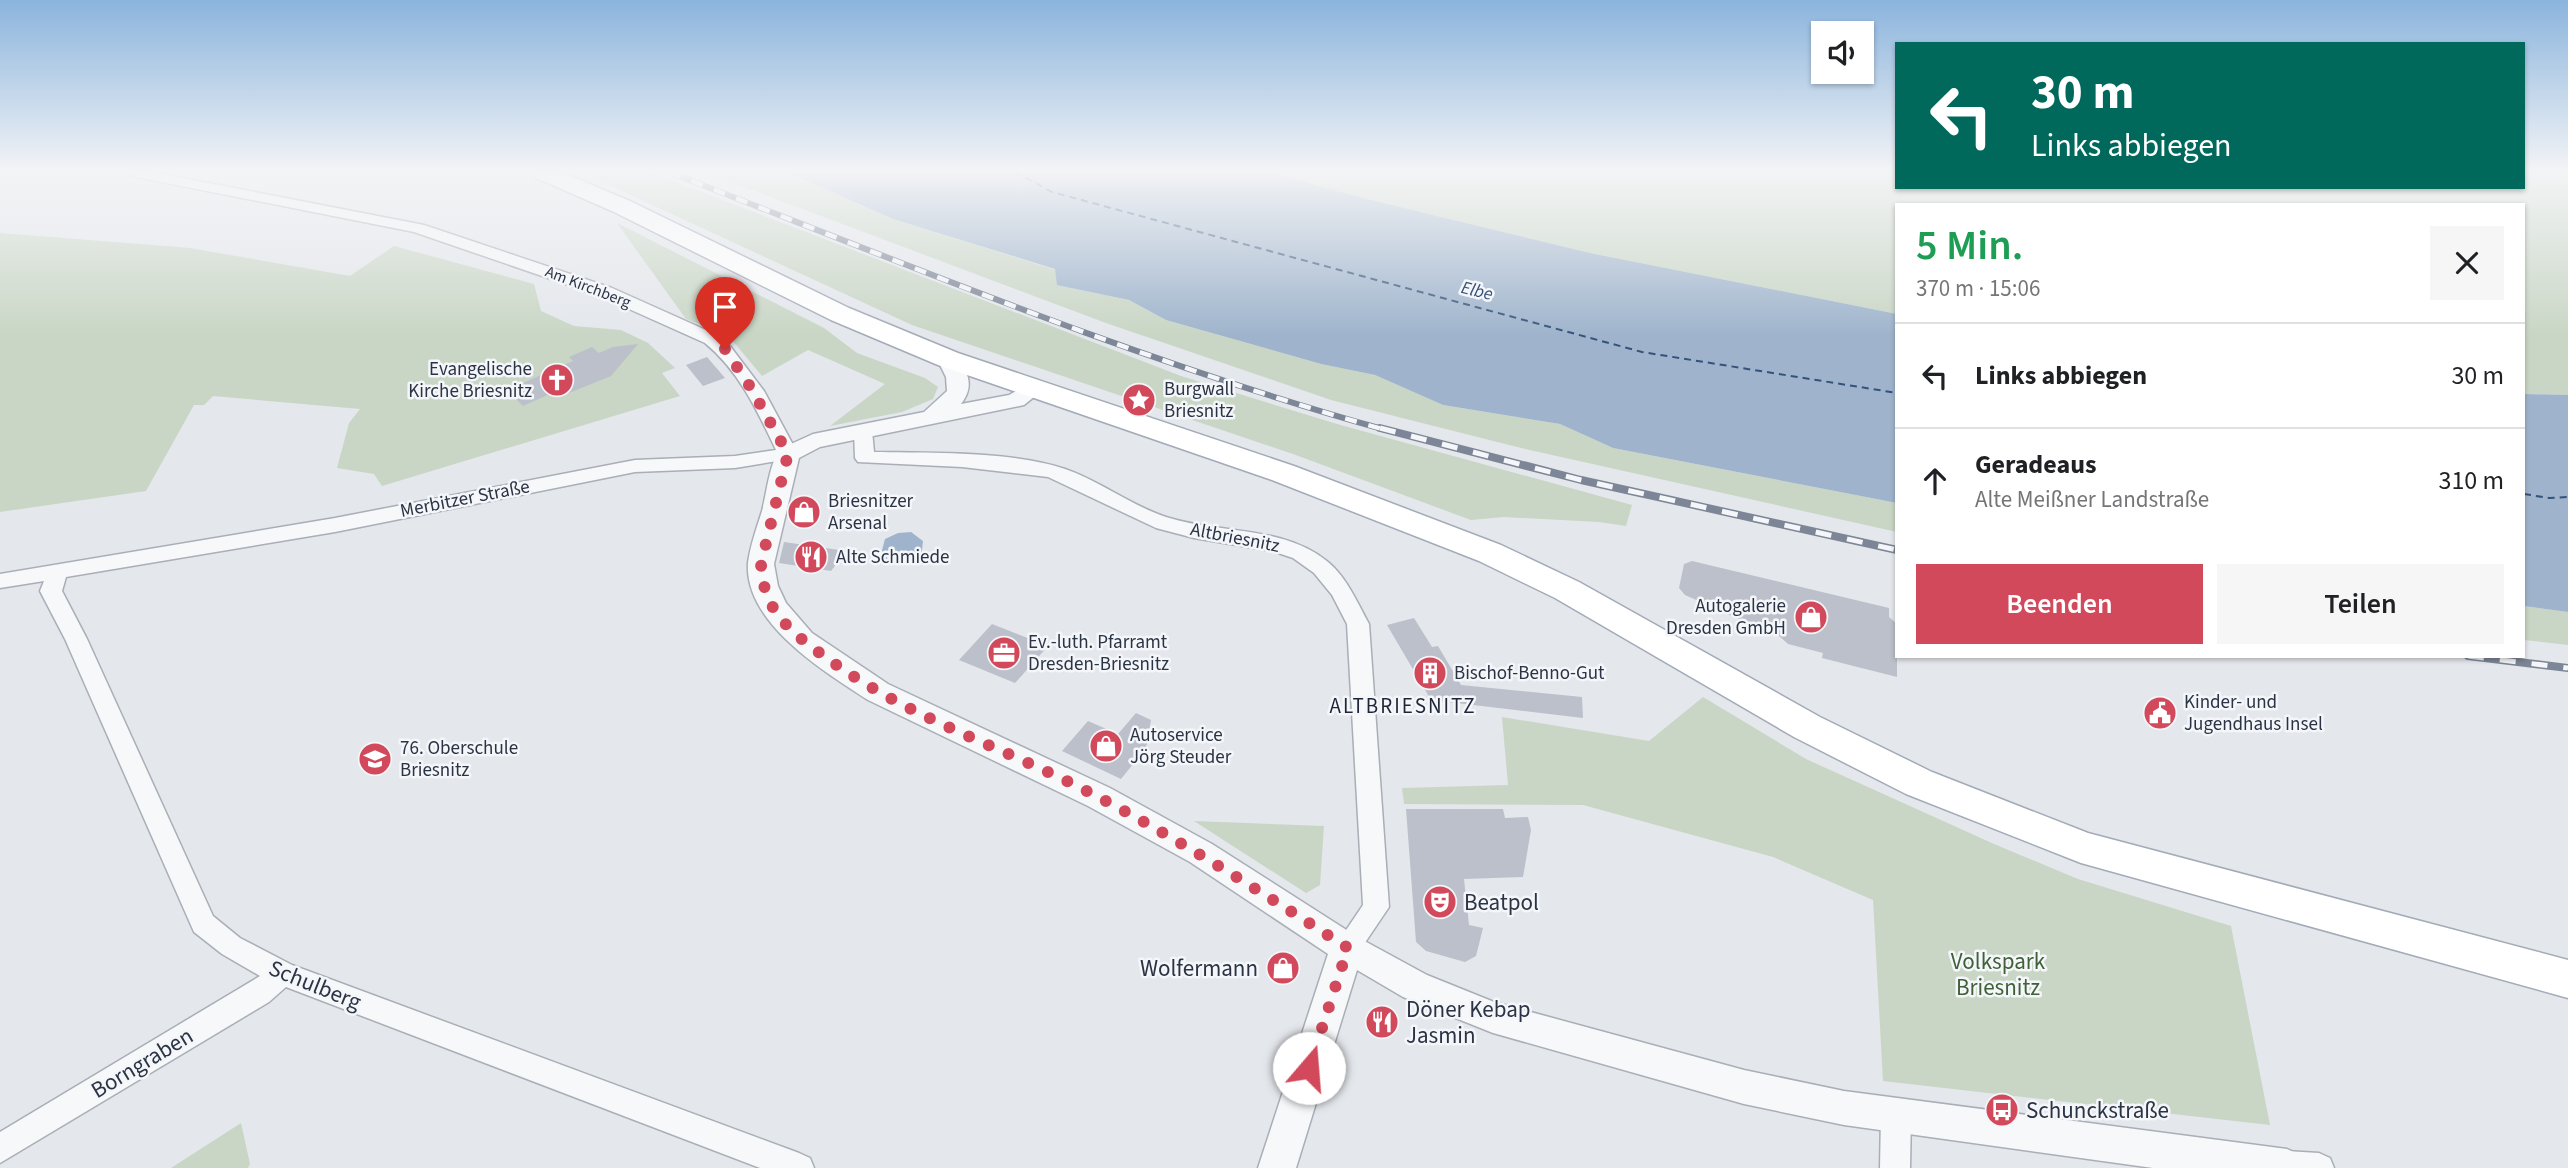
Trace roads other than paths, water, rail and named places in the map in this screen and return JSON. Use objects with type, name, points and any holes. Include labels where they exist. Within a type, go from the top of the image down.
[{"type":"main road","points":[[663,227],[828,308],[948,359],[1283,473],[1490,553],[1591,603],[1807,727],[1919,783],[1987,811],[2081,847],[2148,867],[2568,979]]},
{"type":"street","name":"Am Kirchberg","points":[[410,227],[606,292],[711,339],[725,349],[751,388],[788,454]]},
{"type":"street","name":"Merbitzer Straße","points":[[928,418],[950,405],[958,394],[957,372],[948,359]]},
{"type":"street","name":"Merbitzer Straße","points":[[0,581],[335,525],[635,466],[735,462],[788,454],[813,441],[1016,400],[1034,388]]},
{"type":"street","name":"Altbriesnitz","points":[[863,431],[865,458],[1006,465],[1054,472],[1162,523],[1196,531],[1278,543],[1302,554],[1328,573],[1346,596],[1358,624],[1376,907],[1348,948]]},
{"type":"street","points":[[788,454],[761,564],[767,596],[790,629],[837,666],[878,692],[1110,803],[1201,853],[1348,948],[1415,986],[1493,1017],[1744,1087],[1844,1108],[2297,1167]]},
{"type":"street","name":"Schulberg","points":[[57,571],[51,591],[76,639],[203,924],[231,946],[282,974],[799,1168]]},
{"type":"street","points":[[1277,1168],[1348,948]]},
{"type":"street","name":"Borngraben","points":[[0,1147],[259,993],[282,974]]},
{"type":"street","points":[[1895,1168],[1896,1115]]},
{"type":"water","name":"Elbe","points":[[917,227],[1481,227],[1590,253],[1895,314],[1895,503],[1613,448],[1560,424],[1443,405],[1375,375],[1321,364],[1166,320],[1129,300],[1057,285],[1055,269]]},
{"type":"water","points":[[2525,394],[2568,395],[2568,612],[2525,606]]},
{"type":"water","points":[[911,532],[923,541],[921,559],[917,564],[884,562],[881,554],[885,539],[898,533]]},
{"type":"railway","points":[[808,227],[1114,343],[1294,403],[1386,430]]},
{"type":"railway","points":[[1380,428],[1581,480],[1895,550]]},
{"type":"railway","points":[[2485,658],[2568,668]]},
{"type":"place","name":"Evangelische Kirche Briesnitz","points":[[557,380]]},
{"type":"place","name":"Burgwall Briesnitz","points":[[1139,400]]},
{"type":"place","name":"Briesnitzer Arsenal","points":[[804,512]]},
{"type":"place","name":"Alte Schmiede","points":[[811,557]]},
{"type":"place","name":"Autogalerie Dresden GmbH","points":[[1811,617]]},
{"type":"place","name":"Ev.-luth. Pfarramt Dresden-Briesnitz","points":[[1004,653]]},
{"type":"place","name":"Bischof-Benno-Gut","points":[[1430,673]]},
{"type":"place","name":"Kinder- und Jugendhaus Insel","points":[[2160,713]]},
{"type":"place","name":"Autoservice Jörg Steuder","points":[[1106,746]]},
{"type":"place","name":"76. Oberschule Briesnitz","points":[[375,759]]},
{"type":"place","name":"Beatpol","points":[[1440,902]]},
{"type":"place","name":"Wolfermann","points":[[1283,968]]},
{"type":"place","name":"Döner Kebap Jasmin","points":[[1382,1022]]},
{"type":"place","name":"Schunckstraße","points":[[2002,1110]]},
{"type":"district","name":"ALTBRIESNITZ","points":[[1403,706]]},
{"type":"park label","name":"Volkspark Briesnitz","points":[[1998,974]]}]
